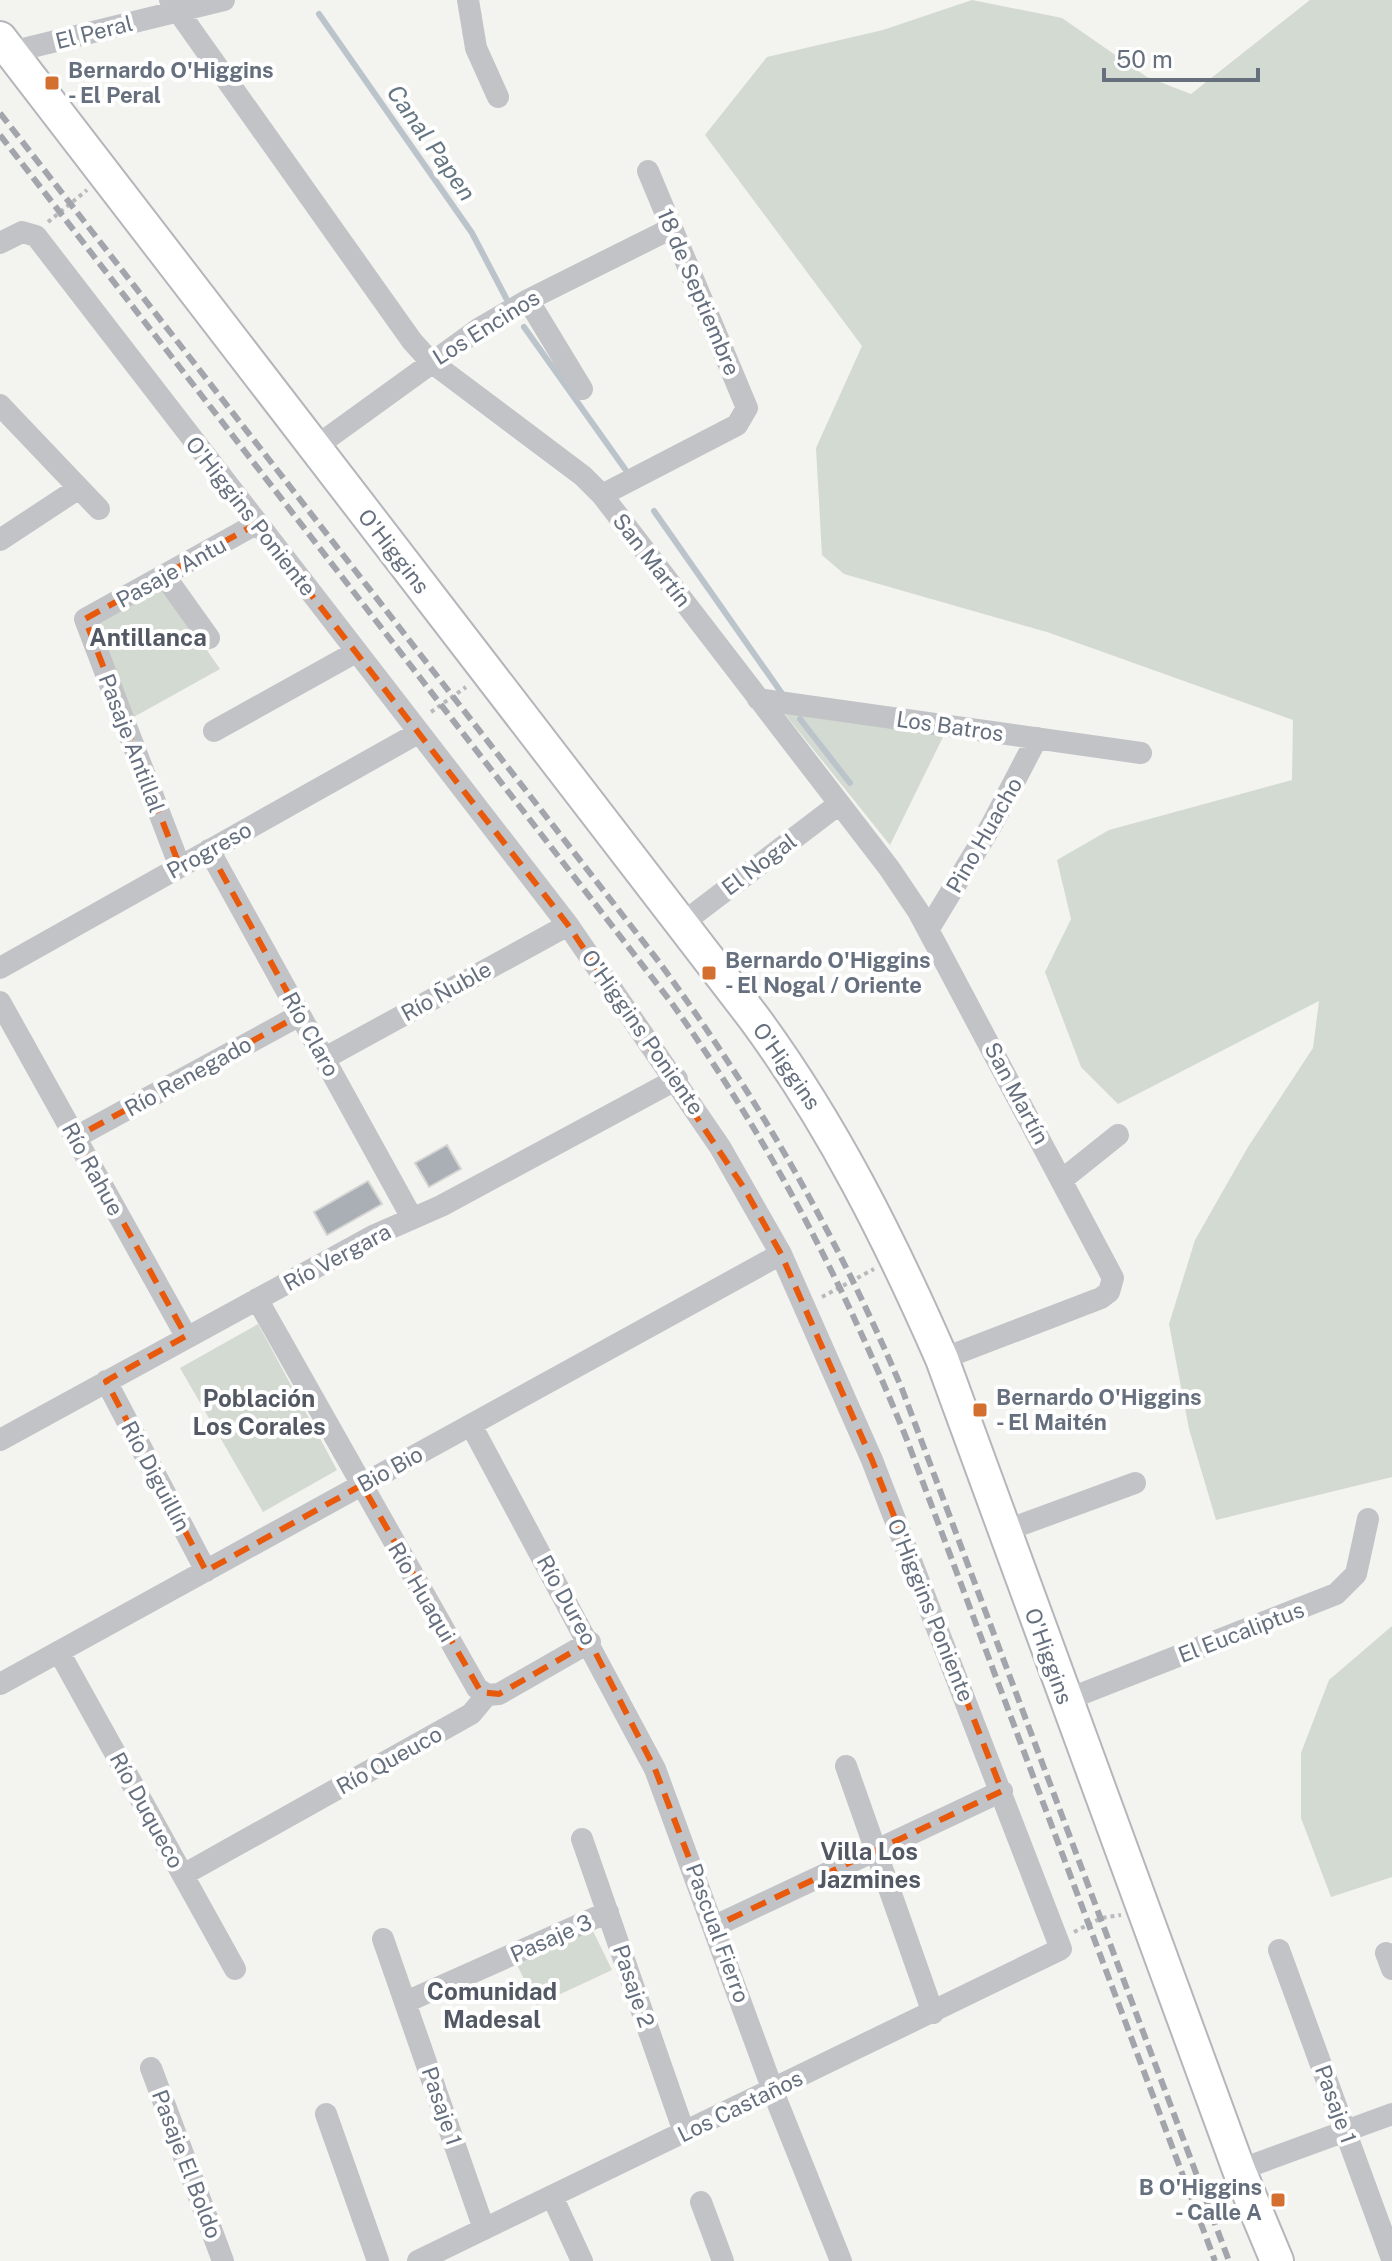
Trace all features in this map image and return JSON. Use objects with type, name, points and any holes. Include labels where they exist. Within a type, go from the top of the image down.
[{"type":"street","name":"El Peral","points":[[5,45],[174,6],[224,0]]},
{"type":"street","points":[[468,0],[476,48],[498,97]]},
{"type":"street","name":"San Martín","points":[[174,6],[394,318],[430,361],[573,469],[602,495],[889,868],[928,930],[1111,1268],[1112,1287],[1101,1298],[942,1359]]},
{"type":"street","name":"O'Higgins","points":[[5,45],[800,1082],[835,1138],[898,1258],[942,1359],[1239,2170],[1277,2261]]},
{"type":"street","name":"18 de Septiembre","points":[[602,495],[737,425],[745,415],[745,401],[648,171]]},
{"type":"street","name":"Los Encinos","points":[[314,448],[430,361],[528,300],[672,228]]},
{"type":"street","points":[[0,243],[31,234]]},
{"type":"street","name":"O'Higgins Poniente","points":[[31,234],[568,925],[677,1079],[781,1254],[807,1311],[872,1460],[1061,1949]]},
{"type":"street","points":[[528,300],[582,389]]},
{"type":"street","points":[[0,405],[99,509]]},
{"type":"street","points":[[0,540],[79,488]]},
{"type":"street","name":"Pasaje Antu","points":[[85,619],[256,524]]},
{"type":"street","points":[[164,575],[209,638]]},
{"type":"street","name":"Pasaje Antillal","points":[[85,619],[180,867]]},
{"type":"street","points":[[214,731],[356,652]]},
{"type":"street","name":"Los Batros","points":[[758,699],[1141,753]]},
{"type":"street","name":"Progreso","points":[[0,968],[418,733]]},
{"type":"street","name":"Pino Huacho","points":[[928,930],[979,848],[1037,738]]},
{"type":"street","name":"El Nogal","points":[[680,925],[839,804]]},
{"type":"street","name":"Río Claro","points":[[209,850],[412,1218]]},
{"type":"street","name":"Río Ñuble","points":[[325,1058],[568,925]]},
{"type":"street","name":"Río Rahue","points":[[0,1002],[186,1336]]},
{"type":"street","name":"Río Renegado","points":[[76,1137],[300,1015]]},
{"type":"street","name":"Río Vergara","points":[[0,1440],[186,1336],[412,1218],[441,1206],[677,1079]]},
{"type":"street","points":[[1063,1179],[1118,1135]]},
{"type":"street","name":"Bio Bio","points":[[0,1684],[781,1254]]},
{"type":"street","name":"Río Huaqui","points":[[257,1299],[477,1688],[487,1695]]},
{"type":"street","name":"Río Diguillín","points":[[106,1381],[206,1571]]},
{"type":"street","name":"Río Dureo","points":[[471,1425],[590,1642],[659,1778]]},
{"type":"street","points":[[1004,1531],[1135,1483]]},
{"type":"street","name":"El Eucaliptus","points":[[1066,1700],[1336,1594],[1356,1574],[1368,1519]]},
{"type":"street","name":"Río Queuco","points":[[183,1875],[471,1714],[487,1695],[499,1694],[590,1642]]},
{"type":"street","name":"Río Duqueco","points":[[59,1652],[235,1969]]},
{"type":"street","points":[[846,1766],[933,2013]]},
{"type":"street","name":"Pascual Fierro","points":[[659,1778],[841,2261]]},
{"type":"street","points":[[715,1926],[1002,1791]]},
{"type":"street","name":"Pasaje 2","points":[[582,1839],[684,2132]]},
{"type":"street","name":"Pasaje 3","points":[[406,2002],[608,1912]]},
{"type":"street","name":"Pasaje 1","points":[[383,1939],[484,2229]]},
{"type":"street","name":"Los Castaños","points":[[418,2261],[1061,1949]]},
{"type":"street","name":"Pasaje 1","points":[[1279,1950],[1392,2259]]},
{"type":"street","name":"Pasaje El Boldo","points":[[151,2068],[223,2261]]},
{"type":"street","points":[[326,2114],[378,2261]]},
{"type":"street","points":[[1239,2170],[1392,2114]]},
{"type":"street","points":[[552,2196],[582,2261]]},
{"type":"street","points":[[701,2202],[723,2261]]},
{"type":"path","points":[[31,234],[69,202],[106,177]]},
{"type":"path","points":[[418,733],[427,715],[487,671]]},
{"type":"path","points":[[807,1311],[840,1284],[898,1258]]},
{"type":"path","points":[[1061,1949],[1077,1929],[1101,1918],[1143,1908]]},
{"type":"highlighted area","points":[[256,524],[568,925],[744,1188],[781,1254],[872,1460],[1002,1791],[715,1926],[655,1769],[590,1642],[499,1694],[481,1692],[362,1485],[206,1571],[106,1381],[186,1336],[76,1137],[300,1015],[209,850],[180,867],[85,619]]},
{"type":"shaded area","points":[[972,0],[1062,18],[1147,77],[1191,94],[1310,0],[1392,0],[1392,1477],[1216,1520],[1189,1429],[1169,1324],[1195,1240],[1248,1147],[1313,1048],[1319,1001],[1118,1104],[1081,1067],[1045,972],[1071,919],[1057,860],[1109,830],[1292,780],[1293,720],[1047,632],[844,574],[822,555],[816,448],[862,346],[705,135],[767,57],[883,30]]},
{"type":"shaded area","points":[[156,586],[166,591],[220,669],[132,718],[94,623]]},
{"type":"shaded area","points":[[784,713],[944,735],[890,845]]},
{"type":"shaded area","points":[[258,1324],[337,1470],[263,1512],[180,1368]]},
{"type":"shaded area","points":[[1392,1626],[1392,1877],[1331,1897],[1301,1818],[1301,1753],[1329,1680]]},
{"type":"shaded area","points":[[592,1929],[612,1970],[537,2005],[517,1965]]},
{"type":"building","points":[[447,1145],[461,1169],[429,1187],[415,1163]]},
{"type":"building","points":[[368,1181],[382,1204],[327,1235],[314,1212]]},
{"type":"waterway","name":"Canal Papen","points":[[319,14],[472,233],[506,298]]},
{"type":"waterway","name":"Canal Papen","points":[[524,327],[625,469]]},
{"type":"waterway","name":"Canal Papen","points":[[654,511],[783,695]]},
{"type":"waterway","name":"Canal Papen","points":[[800,719],[850,783]]},
{"type":"railway","points":[[0,113],[659,962],[729,1064],[793,1168],[850,1276],[902,1389],[1229,2261]]},
{"type":"railway","points":[[0,135],[671,1002],[772,1160],[830,1269],[907,1440],[1215,2261]]},
{"type":"place","name":"Bernardo O'Higgins - El Peral","points":[[52,83]]},
{"type":"place","name":"Bernardo O'Higgins - El Nogal / Oriente","points":[[709,973]]},
{"type":"place","name":"Bernardo O'Higgins - El Maitén","points":[[980,1410]]},
{"type":"place","name":"B O'Higgins - Calle A","points":[[1278,2200]]},
{"type":"district","name":"Antillanca","points":[[148,638]]},
{"type":"district","name":"Población Los Corales","points":[[259,1413]]},
{"type":"district","name":"Villa Los Jazmines","points":[[869,1866]]},
{"type":"district","name":"Comunidad Madesal","points":[[492,2006]]}]
